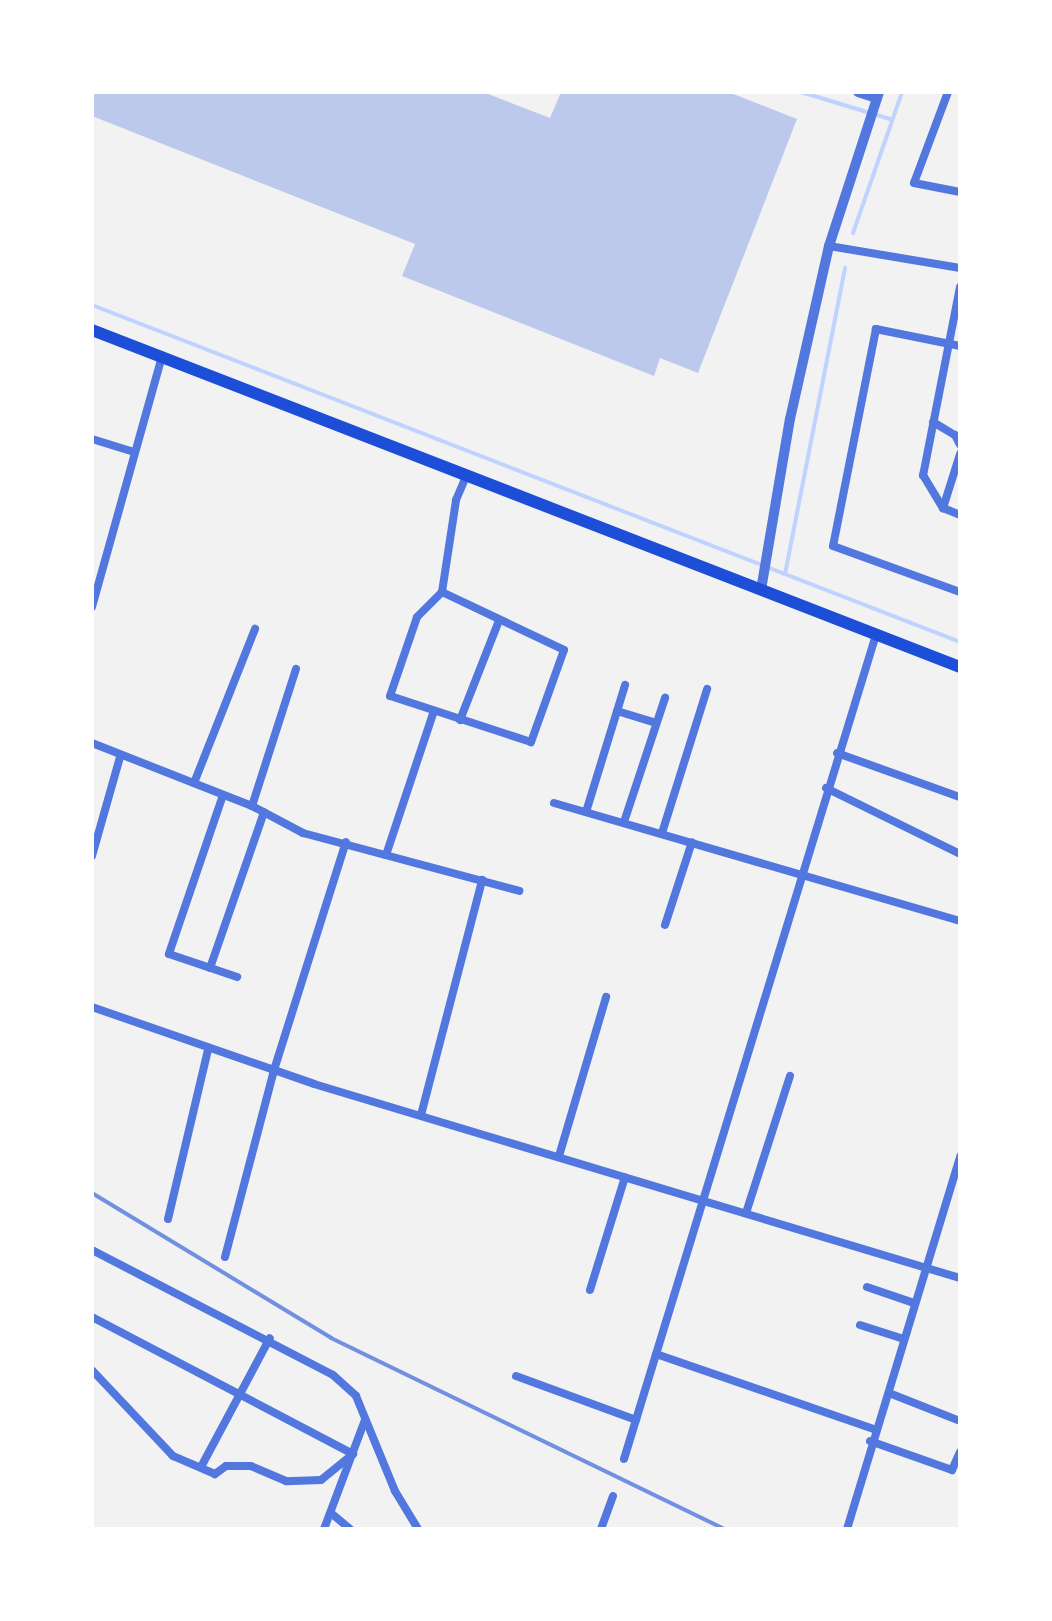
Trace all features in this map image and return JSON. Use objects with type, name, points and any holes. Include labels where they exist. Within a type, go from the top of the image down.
[{"type":"main road","points":[[92,330],[960,667]]},
{"type":"street","points":[[761,590],[790,419],[829,246],[878,95],[858,92]]},
{"type":"street","points":[[948,92],[914,183],[960,192]]},
{"type":"street","points":[[829,246],[960,268]]},
{"type":"street","points":[[960,287],[923,475],[943,508],[960,515]]},
{"type":"street","points":[[960,346],[876,329],[833,546],[960,592]]},
{"type":"street","points":[[92,607],[162,356]]},
{"type":"street","points":[[933,422],[955,435],[960,445]]},
{"type":"street","points":[[92,439],[134,452]]},
{"type":"street","points":[[943,508],[960,454]]},
{"type":"street","points":[[442,592],[498,623],[564,650],[531,742],[433,714],[390,696],[417,617],[442,592],[456,500],[466,477]]},
{"type":"street","points":[[460,720],[498,623]]},
{"type":"street","points":[[194,783],[255,629]]},
{"type":"street","points":[[624,1459],[826,788],[876,635]]},
{"type":"street","points":[[252,806],[296,669]]},
{"type":"street","points":[[586,812],[625,685]]},
{"type":"street","points":[[662,833],[707,689]]},
{"type":"street","points":[[624,822],[654,722],[665,698]]},
{"type":"street","points":[[617,711],[654,722]]},
{"type":"street","points":[[386,855],[433,714]]},
{"type":"street","points":[[92,743],[120,757],[252,806],[303,833],[346,842],[519,891]]},
{"type":"street","points":[[837,753],[960,797]]},
{"type":"street","points":[[92,856],[120,757]]},
{"type":"street","points":[[826,788],[960,854]]},
{"type":"street","points":[[223,795],[169,954],[237,977]]},
{"type":"street","points":[[554,803],[960,921]]},
{"type":"street","points":[[210,968],[264,812]]},
{"type":"street","points":[[225,1257],[274,1070],[346,842]]},
{"type":"street","points":[[665,925],[692,842]]},
{"type":"street","points":[[421,1115],[482,880]]},
{"type":"street","points":[[559,1156],[606,997]]},
{"type":"street","points":[[92,1007],[147,1023],[208,1050],[960,1278]]},
{"type":"street","points":[[168,1219],[208,1050]]},
{"type":"street","points":[[746,1213],[790,1076]]},
{"type":"street","points":[[847,1529],[870,1441],[889,1393],[960,1156]]},
{"type":"street","points":[[590,1290],[625,1177]]},
{"type":"street","points":[[92,1250],[270,1338],[333,1375],[356,1396],[395,1491],[418,1529]]},
{"type":"street","points":[[867,1287],[914,1303]]},
{"type":"street","points":[[92,1317],[353,1454]]},
{"type":"street","points":[[860,1325],[904,1339]]},
{"type":"street","points":[[201,1467],[270,1338]]},
{"type":"street","points":[[656,1354],[874,1429]]},
{"type":"street","points":[[92,1370],[173,1456],[215,1474],[226,1466],[251,1466],[286,1481],[321,1480],[353,1454]]},
{"type":"street","points":[[516,1376],[636,1420]]},
{"type":"street","points":[[889,1393],[960,1420]]},
{"type":"street","points":[[324,1529],[366,1420]]},
{"type":"street","points":[[870,1441],[952,1470],[960,1452]]},
{"type":"street","points":[[601,1529],[613,1496]]},
{"type":"street","points":[[331,1513],[350,1529]]},
{"type":"building","points":[[92,92],[483,92],[550,118],[561,92],[728,92],[797,119],[698,373],[660,358],[654,376],[402,276],[415,244],[92,116]]},
{"type":"waterway","points":[[801,92],[890,119]]},
{"type":"waterway","points":[[853,233],[902,92]]},
{"type":"waterway","points":[[785,574],[845,268]]},
{"type":"waterway","points":[[92,305],[960,642]]},
{"type":"railway","points":[[92,1193],[331,1338],[725,1529]]}]
